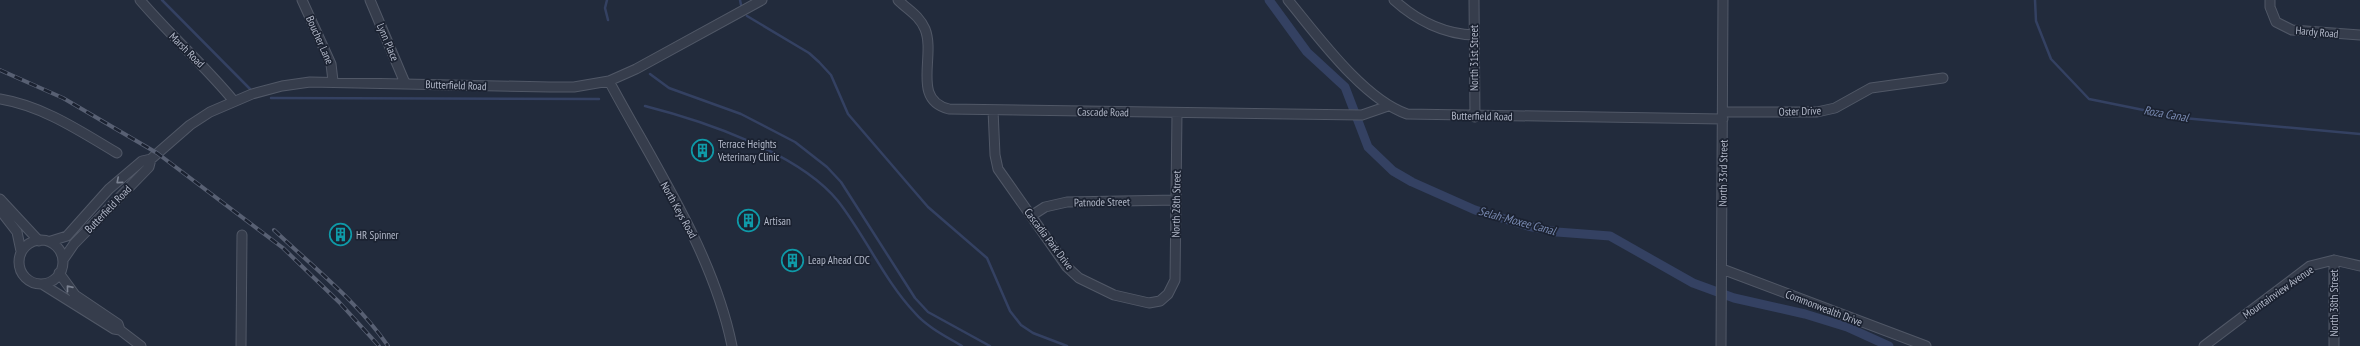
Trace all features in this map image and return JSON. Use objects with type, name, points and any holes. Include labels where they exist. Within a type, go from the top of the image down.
[{"type":"street","name":"Marsh Road","points":[[140,0],[163,26],[212,74],[233,100]]},
{"type":"street","name":"Boucher Lane","points":[[302,0],[332,64],[333,81]]},
{"type":"street","name":"Lynn Place","points":[[370,0],[405,83]]},
{"type":"street","name":"Butterfield Road","points":[[21,251],[32,242],[51,241],[67,236],[109,189],[142,161],[151,159],[190,125],[233,100],[282,86],[333,81],[550,87],[574,86],[608,81],[636,69],[762,0]]},
{"type":"street","name":"Cascade Road","points":[[898,0],[915,13],[925,30],[927,39],[928,88],[932,101],[949,109],[1362,115],[1388,106]]},
{"type":"street","name":"Butterfield Road","points":[[1288,0],[1363,85],[1388,106],[1407,114],[1475,117],[1724,116]]},
{"type":"street","points":[[1394,0],[1406,10],[1437,28],[1450,32],[1474,35]]},
{"type":"street","name":"North 31st Street","points":[[1474,0],[1475,117]]},
{"type":"street","name":"North 33rd Street","points":[[1721,346],[1724,116],[1723,0]]},
{"type":"street","name":"Hardy Road","points":[[2270,0],[2270,7],[2276,22],[2292,30],[2360,35]]},
{"type":"street","name":"Oster Drive","points":[[1724,116],[1817,112],[1835,108],[1871,88],[1943,78]]},
{"type":"street","name":"North Keys Road","points":[[608,81],[700,250],[717,288],[732,346]]},
{"type":"street","points":[[0,99],[16,102],[50,115],[117,153]]},
{"type":"street","name":"Cascadia Park Drive","points":[[993,110],[995,155],[998,169],[1067,267],[1079,278],[1095,287],[1128,299],[1149,303],[1160,301],[1168,294]]},
{"type":"street","name":"North 28th Street","points":[[1168,294],[1175,280],[1177,113]]},
{"type":"street","name":"Butterfield Road","points":[[59,273],[63,260],[74,244],[149,167],[151,159]]},
{"type":"street","points":[[0,199],[19,222],[39,241]]},
{"type":"street","name":"Patnode Street","points":[[1031,216],[1044,207],[1067,202],[1176,200]]},
{"type":"street","points":[[0,210],[17,232],[21,251],[20,263],[23,276],[35,283],[42,284],[48,283],[59,273],[75,295],[113,320],[118,324],[120,330]]},
{"type":"street","points":[[241,346],[242,235]]},
{"type":"street","points":[[51,241],[57,246],[63,260]]},
{"type":"street","name":"Mountainview Avenue","points":[[2204,346],[2212,343],[2310,266],[2334,260],[2360,266]]},
{"type":"street","name":"North 38th Street","points":[[2334,260],[2334,346]]},
{"type":"street","name":"Commonwealth Drive","points":[[1722,269],[1926,346]]},
{"type":"street","points":[[42,284],[114,329],[120,330],[141,346]]},
{"type":"waterway","points":[[162,0],[250,89]]},
{"type":"waterway","points":[[607,0],[605,8],[608,20]]},
{"type":"waterway","points":[[740,0],[741,5]]},
{"type":"waterway","name":"Selah-Moxee Canal","points":[[1269,0],[1307,52],[1345,87],[1368,147],[1393,171],[1412,182],[1475,210],[1528,226],[1557,232],[1610,236],[1693,283],[1734,298],[1805,314],[1847,327],[1889,346]]},
{"type":"waterway","name":"Roza Canal","points":[[2035,0],[2036,21],[2051,59],[2089,99],[2183,118],[2360,134]]},
{"type":"waterway","points":[[747,16],[809,53],[819,62],[831,75],[848,114],[928,207],[987,258],[1010,311],[1021,325],[1033,333],[1067,346]]},
{"type":"waterway","points":[[650,74],[669,88],[741,114],[795,142],[827,167],[841,182],[915,298],[928,312],[990,346]]},
{"type":"waterway","points":[[271,98],[599,99]]},
{"type":"waterway","points":[[645,106],[695,120],[722,130],[749,141],[800,168],[821,184],[838,201],[884,273],[915,313],[931,327],[962,346]]},
{"type":"railway","points":[[0,70],[63,98],[157,153],[283,248],[339,302],[379,346]]},
{"type":"railway","points":[[274,230],[349,300],[388,346]]},
{"type":"place","name":"Terrace Heights Veterinary Clinic","points":[[702,150]]},
{"type":"place","name":"Artisan","points":[[748,221]]},
{"type":"place","name":"HR Spinner","points":[[341,235]]},
{"type":"place","name":"Leap Ahead CDC","points":[[793,260]]}]
